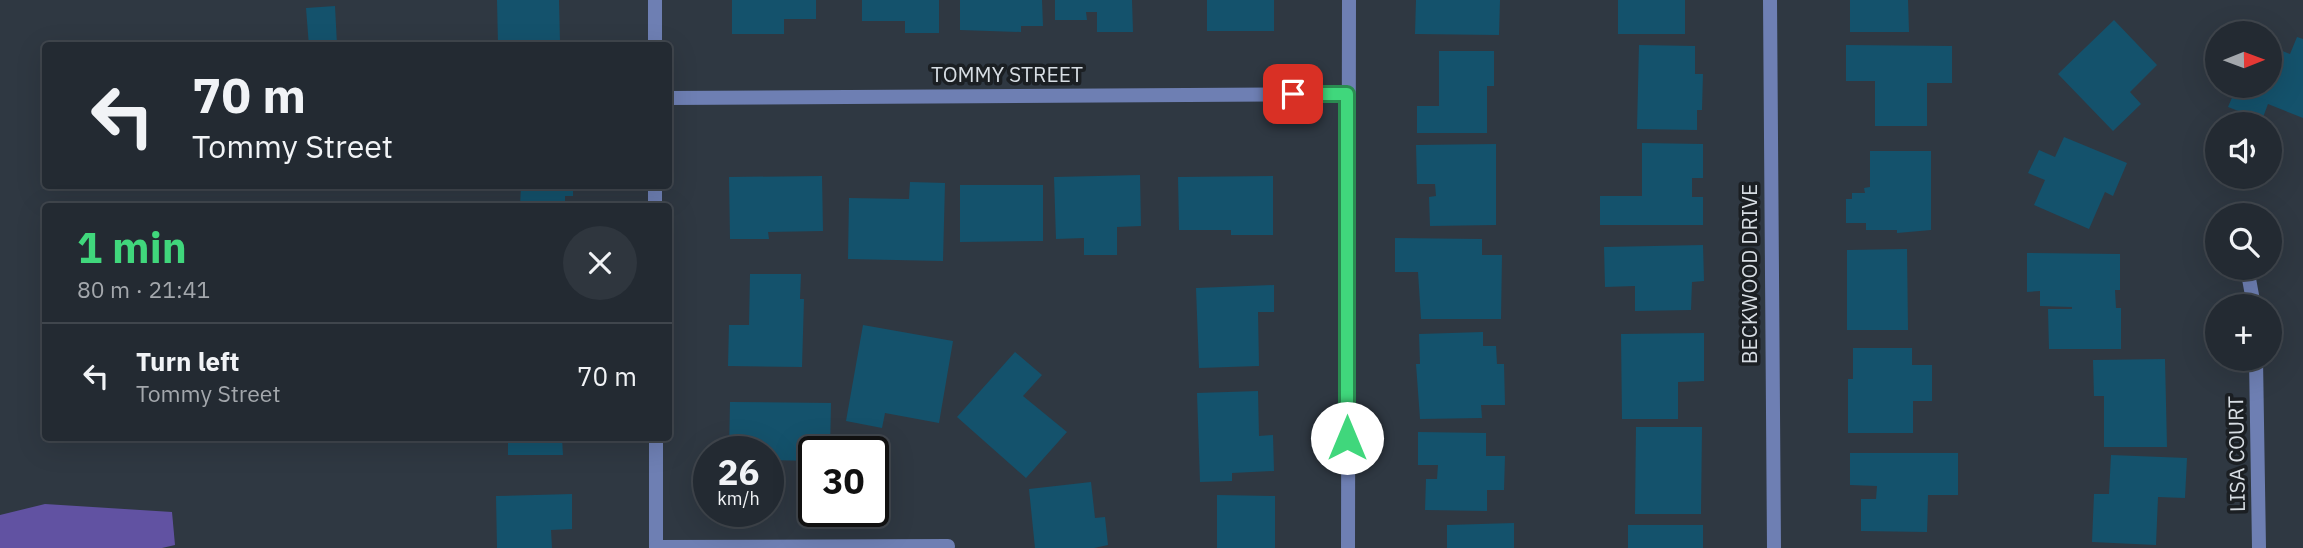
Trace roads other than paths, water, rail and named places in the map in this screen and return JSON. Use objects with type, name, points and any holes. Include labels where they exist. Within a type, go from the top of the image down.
[{"type":"street","points":[[655,0],[655,42]]},
{"type":"street","points":[[1348,548],[1349,0]]},
{"type":"street","name":"BECKWOOD DRIVE","points":[[1770,0],[1774,548]]},
{"type":"street","name":"TOMMY STREET","points":[[672,98],[1347,94]]},
{"type":"street","name":"LISA COURT","points":[[2256,371],[2259,548]]},
{"type":"street","points":[[656,441],[656,547],[948,547]]}]
